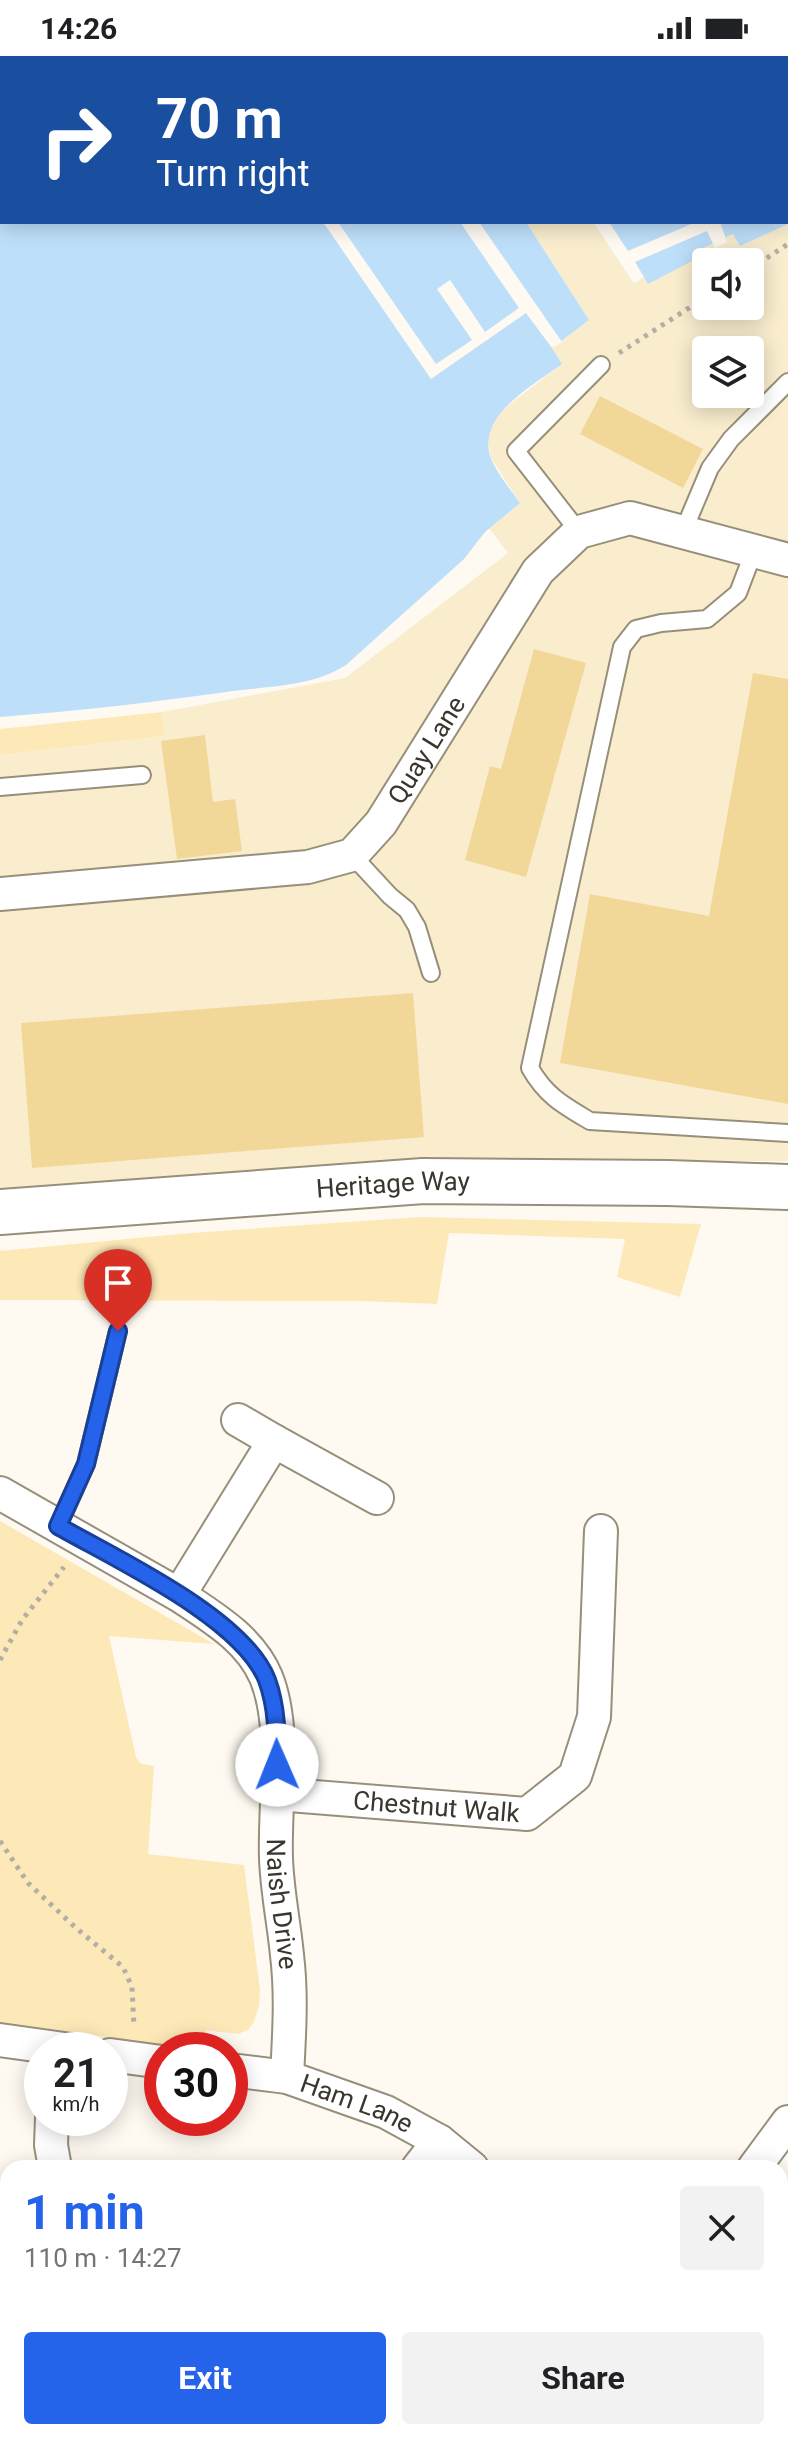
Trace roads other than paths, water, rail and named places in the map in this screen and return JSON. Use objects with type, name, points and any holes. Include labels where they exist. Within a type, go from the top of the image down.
[{"type":"street","name":"Quay Lane","points":[[352,855],[381,823],[538,571],[579,532],[630,518],[788,560]]},
{"type":"street","points":[[0,894],[308,867],[352,855]]},
{"type":"street","name":"Heritage Way","points":[[0,1212],[423,1181],[788,1187]]},
{"type":"street","points":[[238,1420],[377,1498]]},
{"type":"street","points":[[179,1595],[274,1441]]},
{"type":"street","name":"Naish Drive","points":[[0,1493],[179,1595],[238,1638],[260,1665],[272,1694],[275,1712],[276,1857],[290,1999],[287,2077]]},
{"type":"street","name":"Chestnut Walk","points":[[277,1794],[527,1814],[575,1776],[594,1717],[601,1531]]},
{"type":"street","points":[[0,2040],[24,2044]]},
{"type":"street","name":"Ham Lane","points":[[248,2072],[287,2077],[386,2112],[439,2141],[462,2160]]},
{"type":"street","points":[[760,2160],[788,2122]]},
{"type":"street","points":[[51,2136],[54,2160]]},
{"type":"street","points":[[424,2160],[439,2141]]},
{"type":"lane","points":[[579,532],[516,451],[601,365]]},
{"type":"lane","points":[[683,532],[710,468],[731,439],[788,382]]},
{"type":"lane","points":[[754,551],[738,593],[707,619],[661,623],[636,629],[622,647],[530,1068],[541,1087],[562,1105],[590,1121],[788,1133]]},
{"type":"lane","points":[[0,787],[142,775]]},
{"type":"lane","points":[[352,855],[407,910],[417,927],[431,973]]},
{"type":"lane","points":[[69,1532],[118,1331]]},
{"type":"water","points":[[0,224],[527,224],[589,320],[552,348],[562,364],[509,404],[491,430],[488,445],[492,461],[520,503],[485,532],[464,559],[346,665],[320,677],[292,684],[117,706],[0,717]]},
{"type":"water","points":[[594,224],[788,224],[740,246],[733,234],[703,248],[692,248],[692,261],[648,284],[644,277],[634,284]]}]
